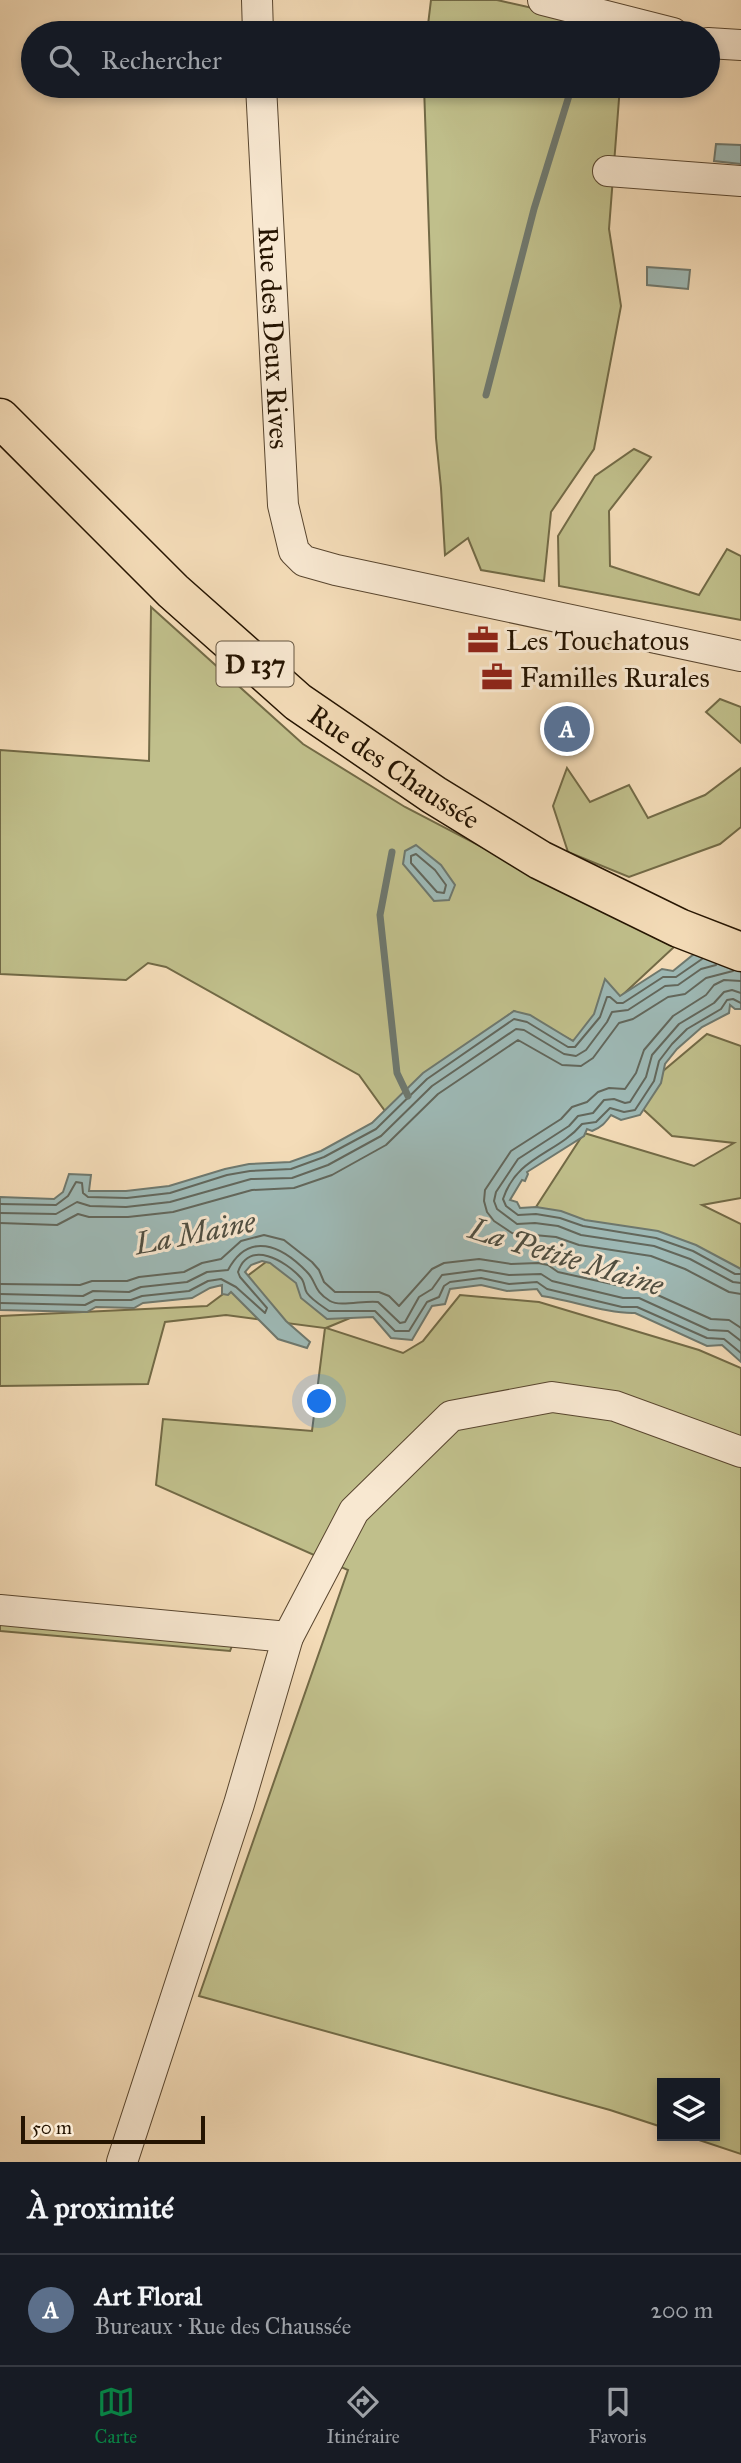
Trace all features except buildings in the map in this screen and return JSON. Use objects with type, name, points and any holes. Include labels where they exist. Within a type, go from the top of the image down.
[{"type":"main road","name":"Rue des Chaussée","points":[[11,428],[173,592],[298,702],[434,795],[540,860],[679,928],[741,952]]},
{"type":"street","points":[[257,0],[258,21]]},
{"type":"street","points":[[543,0],[582,4],[635,21]]},
{"type":"street","points":[[720,44],[741,45]]},
{"type":"street","name":"Rue des Deux Rives","points":[[262,98],[283,505],[294,551],[304,561],[327,568],[741,656]]},
{"type":"street","points":[[608,171],[741,181]]},
{"type":"street","points":[[122,2162],[239,1804],[288,1637],[354,1511],[451,1416],[552,1397],[615,1406],[741,1452]]},
{"type":"street","points":[[0,1610],[288,1637]]},
{"type":"shaded area","points":[[431,0],[497,0],[589,21],[428,21]]},
{"type":"shaded area","points":[[424,98],[619,98],[609,229],[621,306],[594,449],[551,512],[544,581],[481,570],[468,538],[445,555],[436,438]]},
{"type":"shaded area","points":[[634,449],[651,457],[609,511],[610,566],[699,595],[727,549],[741,556],[741,620],[559,586],[558,536],[595,476]]},
{"type":"shaded area","points":[[151,607],[303,744],[405,807],[674,947],[573,1041],[514,1011],[385,1111],[359,1075],[166,967],[148,963],[126,980],[0,974],[0,750],[149,761]]},
{"type":"shaded area","points":[[720,699],[741,707],[741,743],[706,712]]},
{"type":"shaded area","points":[[567,768],[590,802],[629,785],[648,818],[705,795],[741,768],[741,827],[720,844],[629,877],[568,852],[553,806]]},
{"type":"shaded area","points":[[707,1034],[741,1046],[741,1198],[702,1205],[741,1224],[741,1276],[536,1207],[584,1133],[694,1166],[734,1143],[672,1136],[631,1098]]},
{"type":"shaded area","points":[[278,1253],[389,1302],[326,1328],[403,1353],[423,1341],[460,1295],[539,1302],[699,1350],[741,1368],[741,2154],[702,2141],[720,2141],[720,2078],[657,2078],[657,2125],[199,1996],[348,1570],[156,1485],[163,1419],[312,1431],[325,1328],[226,1315],[165,1322],[148,1384],[0,1386],[0,1316],[207,1306]]},
{"type":"shaded area","points":[[0,1598],[241,1623],[230,1651],[0,1631]]},
{"type":"water","points":[[716,144],[741,145],[741,164],[714,161]]},
{"type":"water","points":[[647,267],[690,270],[688,289],[647,285]]},
{"type":"water","points":[[416,845],[441,865],[455,885],[449,900],[434,901],[403,864],[405,851]]},
{"type":"water","points":[[741,942],[741,1009],[730,1005],[729,1013],[702,1027],[677,1049],[665,1064],[661,1083],[640,1115],[621,1120],[611,1115],[598,1128],[592,1131],[587,1129],[584,1136],[527,1172],[525,1181],[522,1180],[510,1200],[517,1202],[520,1208],[536,1207],[561,1211],[585,1220],[658,1231],[696,1245],[741,1269],[741,1362],[722,1345],[707,1346],[635,1313],[542,1296],[537,1289],[507,1291],[481,1285],[450,1289],[445,1304],[432,1306],[412,1340],[391,1338],[373,1317],[327,1319],[301,1298],[296,1283],[270,1263],[262,1261],[251,1265],[245,1272],[286,1321],[310,1342],[307,1348],[278,1339],[231,1292],[228,1295],[222,1294],[222,1285],[192,1298],[143,1303],[134,1308],[96,1307],[87,1312],[0,1310],[0,1197],[54,1199],[63,1192],[69,1174],[91,1175],[89,1191],[126,1191],[169,1186],[249,1164],[290,1162],[321,1151],[372,1123],[423,1073],[514,1011],[530,1015],[573,1041],[594,1014],[605,979],[620,996],[662,969],[673,971],[694,954]]},
{"type":"waterway","points":[[486,395],[534,209],[568,98]]},
{"type":"waterway","points":[[392,852],[380,915],[397,1073],[408,1096]]},
{"type":"place","name":"Les Touchatous","points":[[483,640]]},
{"type":"place","name":"Familles Rurales","points":[[497,677]]},
{"type":"place","name":"Art Floral","points":[[567,729]]},
{"type":"water label","name":"La Maine","points":[[195,1233]]},
{"type":"water label","name":"La Petite Maine","points":[[566,1257]]}]
